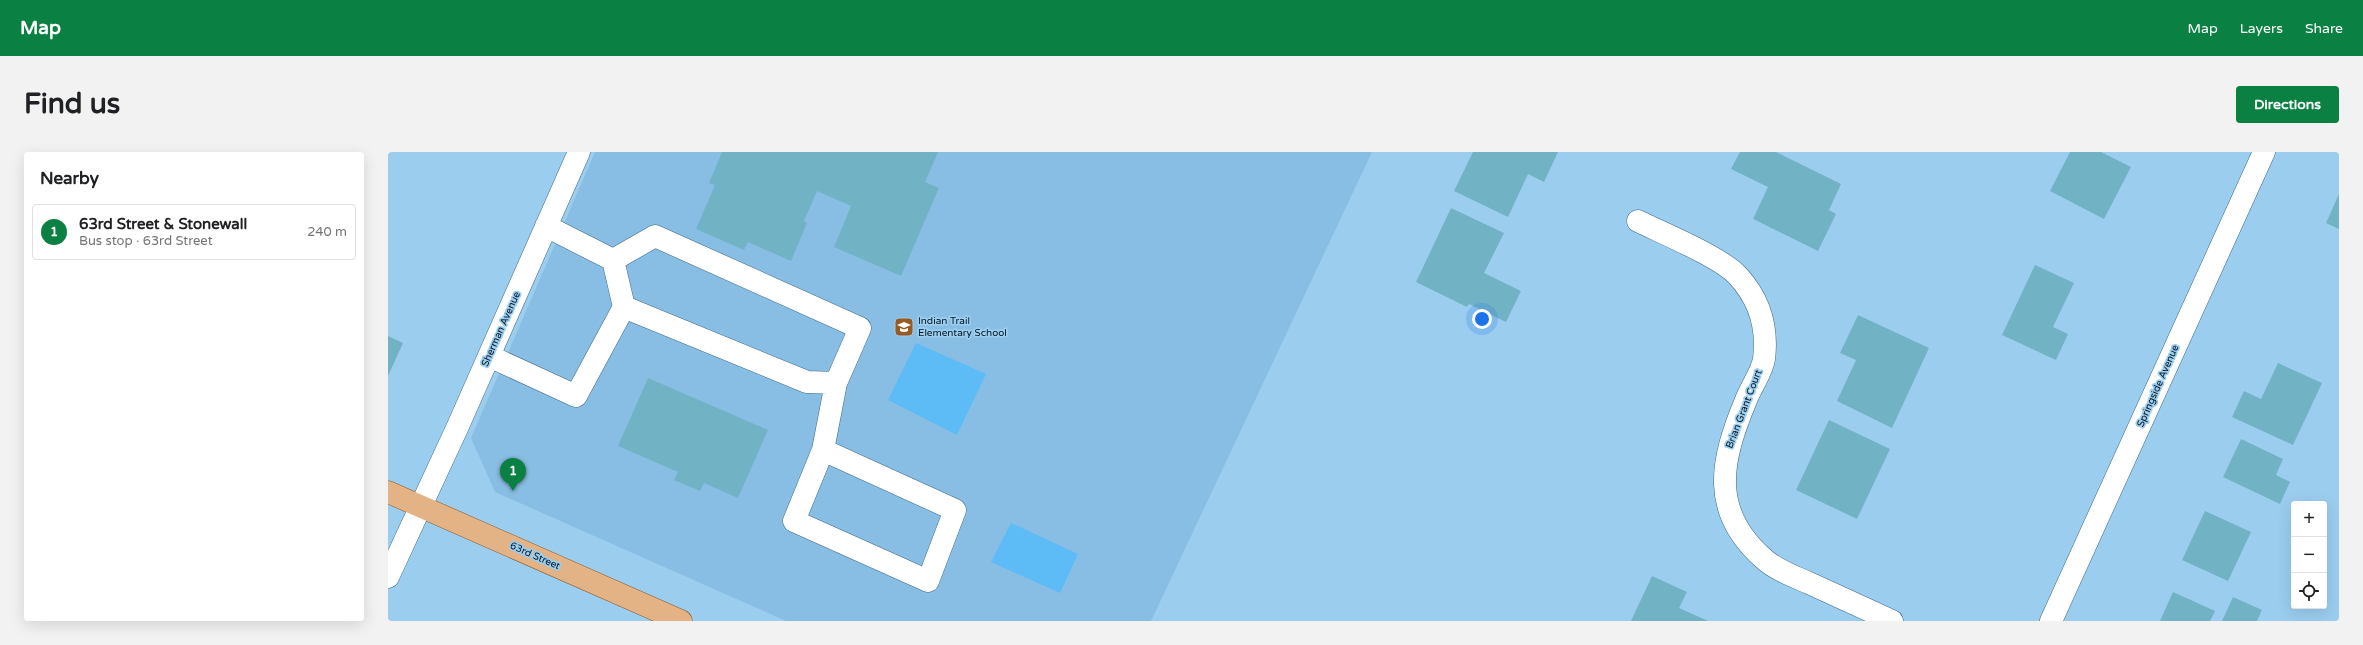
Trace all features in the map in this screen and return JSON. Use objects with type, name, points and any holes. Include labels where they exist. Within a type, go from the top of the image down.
[{"type":"main road","name":"63rd Street","points":[[388,492],[681,621]]},
{"type":"street","name":"Sherman Avenue","points":[[388,577],[489,356],[579,152]]},
{"type":"street","name":"Springside Avenue","points":[[2051,621],[2264,152]]},
{"type":"street","name":"Brian Grant Court","points":[[1638,221],[1709,256],[1737,274],[1757,301],[1766,328],[1764,360],[1737,421],[1726,455],[1724,482],[1729,511],[1744,537],[1765,560],[1790,574],[1892,621]]},
{"type":"street","points":[[546,226],[614,260]]},
{"type":"street","points":[[614,260],[655,236],[860,328],[836,383],[823,450],[794,522],[928,581],[955,510],[823,450]]},
{"type":"street","points":[[489,356],[576,396],[624,307],[614,260]]},
{"type":"street","points":[[624,307],[807,382],[836,383]]},
{"type":"shaded area","name":"Indian Trail Elementary School","points":[[595,152],[1372,152],[1151,621],[786,621],[495,492],[471,438]]},
{"type":"shaded area","points":[[916,343],[986,374],[957,435],[888,400]]},
{"type":"shaded area","points":[[1011,523],[1078,554],[1060,593],[991,562]]},
{"type":"building","points":[[722,152],[938,152],[925,182],[939,188],[901,276],[834,247],[851,206],[817,191],[804,221],[807,223],[791,261],[748,242],[744,250],[696,229],[715,185],[709,183]]},
{"type":"building","points":[[1473,152],[1558,152],[1544,182],[1528,174],[1508,217],[1454,191]]},
{"type":"building","points":[[1740,152],[1776,152],[1841,184],[1829,210],[1836,214],[1818,251],[1753,219],[1768,187],[1731,169]]},
{"type":"building","points":[[2070,152],[2101,152],[2131,167],[2104,219],[2050,191]]},
{"type":"building","points":[[2339,194],[2339,229],[2326,223]]},
{"type":"building","points":[[1451,208],[1504,233],[1484,273],[1521,291],[1506,322],[1469,304],[1467,307],[1416,282]]},
{"type":"building","points":[[2035,265],[2074,283],[2053,327],[2068,334],[2056,360],[2002,335]]},
{"type":"building","points":[[1858,315],[1929,348],[1892,428],[1837,401],[1856,360],[1840,353]]},
{"type":"building","points":[[388,336],[403,343],[388,376]]},
{"type":"building","points":[[2278,363],[2322,383],[2293,445],[2232,417],[2244,391],[2261,399]]},
{"type":"building","points":[[648,378],[768,430],[738,498],[704,483],[700,491],[674,480],[678,472],[618,446]]},
{"type":"building","points":[[1829,420],[1890,449],[1857,519],[1796,490]]},
{"type":"building","points":[[2241,439],[2283,459],[2276,475],[2290,482],[2280,504],[2223,477]]},
{"type":"building","points":[[2205,511],[2251,532],[2228,581],[2182,560]]},
{"type":"building","points":[[1652,576],[1687,592],[1679,608],[1708,621],[1631,621]]},
{"type":"building","points":[[2173,592],[2215,611],[2210,621],[2160,621]]},
{"type":"building","points":[[2233,597],[2262,610],[2257,621],[2222,621]]},
{"type":"place","name":"Indian Trail Elementary School","points":[[904,327]]},
{"type":"place","name":"63rd Street & Stonewall","points":[[513,491]]}]
